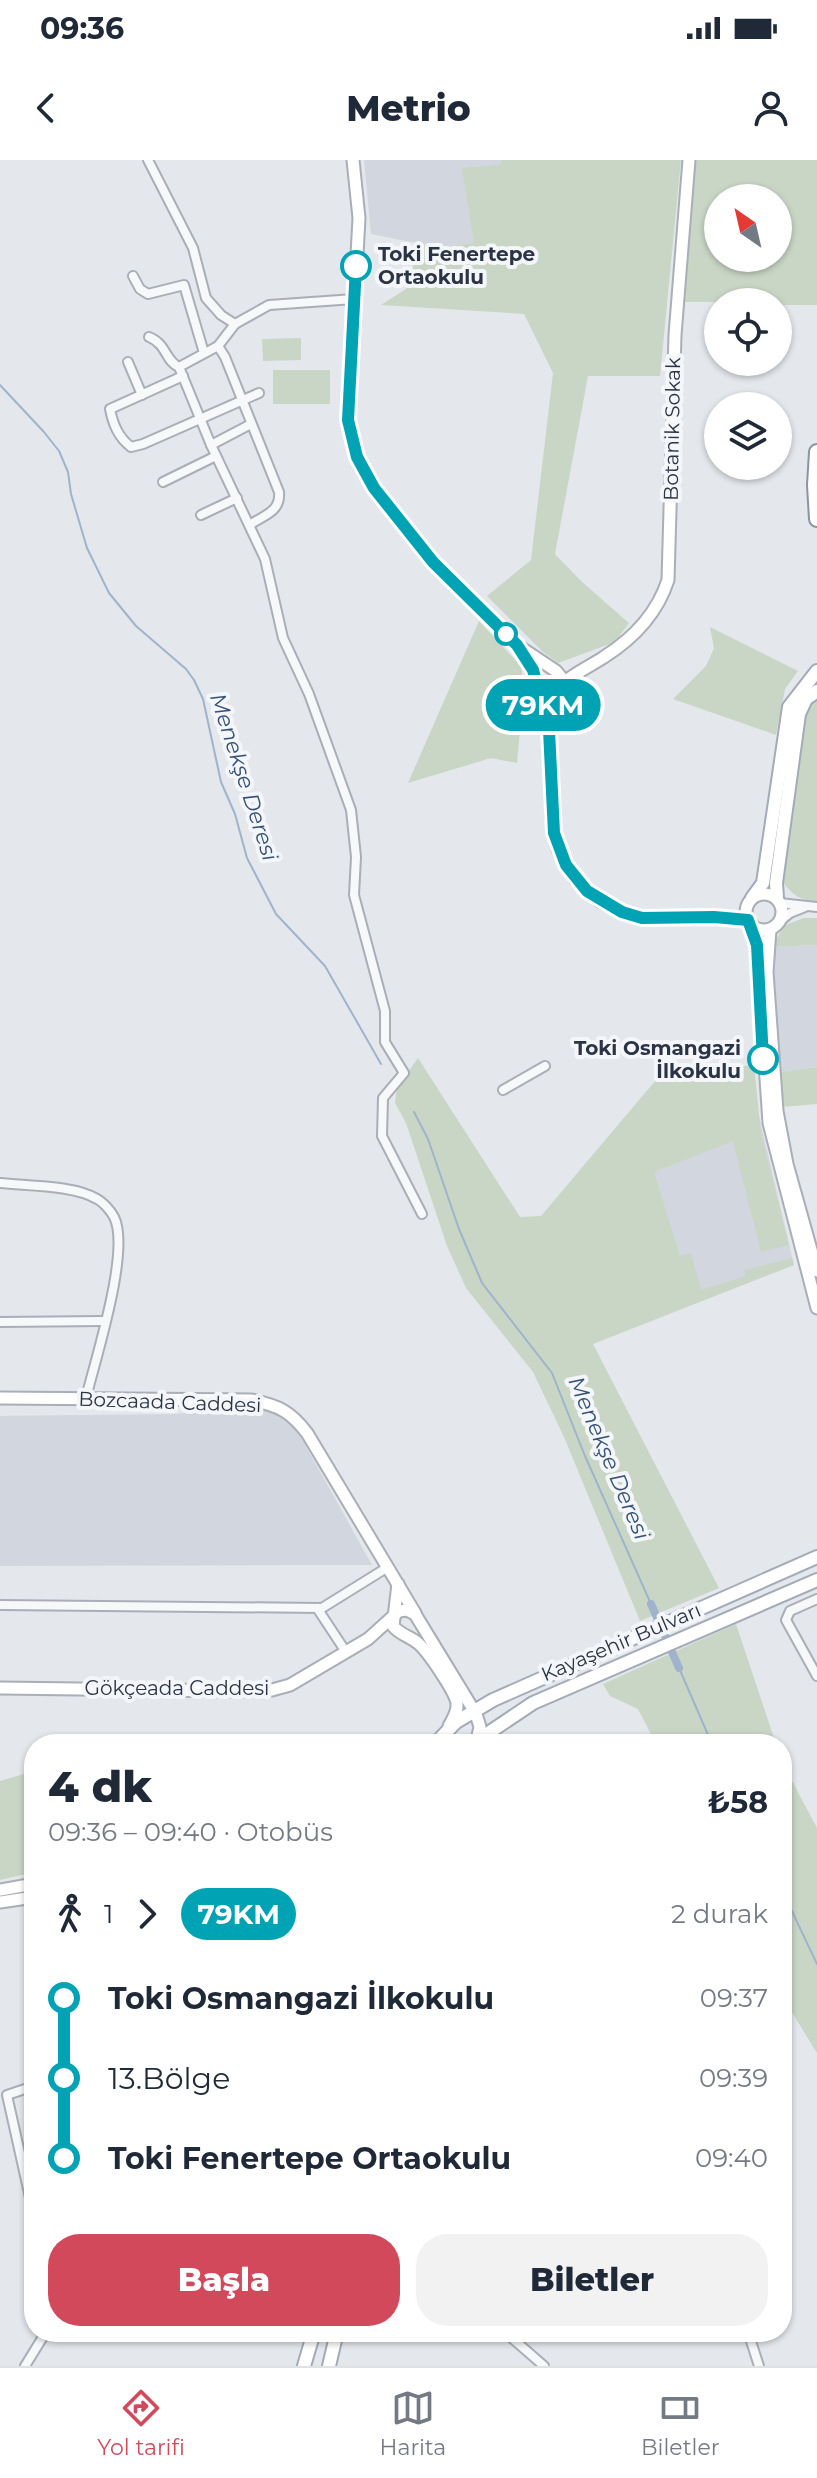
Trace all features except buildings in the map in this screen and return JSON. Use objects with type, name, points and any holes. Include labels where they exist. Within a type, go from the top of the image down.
[{"type":"highway","points":[[817,452],[817,519]]},
{"type":"main road","points":[[353,160],[359,218],[348,420],[357,457],[374,488],[433,562],[517,645],[561,677],[549,730]]},
{"type":"main road","name":"Botanik Sokak","points":[[559,687],[571,675],[618,647],[645,623],[658,606],[668,580],[675,335],[689,160]]},
{"type":"main road","points":[[517,645],[533,670],[538,685],[549,730],[554,833],[558,849],[575,879],[600,901],[642,918],[714,917],[750,922],[756,928],[774,925]]},
{"type":"main road","name":"Botanik Sokak","points":[[554,670],[590,665]]},
{"type":"main road","points":[[538,685],[541,672],[554,670]]},
{"type":"main road","points":[[817,671],[789,707],[776,883],[782,912],[774,925],[767,972],[777,1111],[787,1164],[817,1271]]},
{"type":"main road","points":[[538,685],[548,692],[559,687]]},
{"type":"main road","points":[[817,691],[806,699],[799,714],[763,883],[746,908],[757,945],[769,1123],[817,1308]]},
{"type":"main road","points":[[714,917],[762,894],[778,900]]},
{"type":"main road","name":"Bozcaada Caddesi","points":[[0,1398],[252,1400],[287,1412],[307,1433],[474,1710]]},
{"type":"main road","name":"Kayaşehir Bulvarı","points":[[444,1734],[474,1710],[534,1680],[812,1559]]},
{"type":"main road","name":"Kayaşehir Bulvarı","points":[[486,1734],[533,1703],[817,1580]]},
{"type":"main road","points":[[398,1583],[395,1629],[425,1650],[456,1698],[457,1708],[447,1730]]},
{"type":"main road","points":[[394,1618],[399,1611],[407,1610],[417,1617],[416,1629],[406,1635]]},
{"type":"main road","name":"Gökçeada Caddesi","points":[[0,1688],[272,1690],[290,1685],[346,1652],[394,1618]]},
{"type":"main road","points":[[465,1697],[493,1700]]},
{"type":"main road","points":[[474,1710],[480,1727],[477,1734]]},
{"type":"main road","points":[[0,1890],[24,1886]]},
{"type":"main road","points":[[0,1902],[24,1898]]},
{"type":"main road","points":[[304,2366],[311,2342]]},
{"type":"main road","points":[[329,2366],[335,2342]]},
{"type":"street","points":[[148,160],[193,248],[206,298],[221,315],[235,324]]},
{"type":"street","points":[[133,276],[140,289],[148,294],[184,285],[204,353]]},
{"type":"street","points":[[259,393],[131,447],[118,432],[110,409],[181,372],[218,346],[235,324],[269,305],[354,299]]},
{"type":"street","points":[[149,337],[158,340],[181,372],[216,456],[251,524],[265,559],[283,638],[309,694],[351,810],[356,857],[354,895],[385,1011],[385,1042],[404,1073],[383,1098],[382,1136],[422,1214]]},
{"type":"street","points":[[218,346],[279,492],[277,508],[251,524]]},
{"type":"street","points":[[128,362],[142,395]]},
{"type":"street","points":[[211,445],[251,424]]},
{"type":"street","points":[[163,482],[216,456]]},
{"type":"street","points":[[201,515],[237,498]]},
{"type":"street","points":[[778,900],[817,907]]},
{"type":"street","points":[[774,925],[805,906]]},
{"type":"street","points":[[503,1090],[545,1066]]},
{"type":"street","points":[[0,1183],[84,1193],[100,1201],[114,1217],[118,1264],[86,1398]]},
{"type":"street","points":[[0,1322],[104,1321]]},
{"type":"street","points":[[0,1605],[322,1608],[388,1567]]},
{"type":"street","points":[[817,1599],[790,1611],[786,1620],[817,1676]]},
{"type":"street","points":[[317,1608],[346,1652]]},
{"type":"street","points":[[24,2089],[7,2095],[24,2171]]},
{"type":"street","points":[[25,2366],[40,2342]]},
{"type":"street","points":[[516,2342],[544,2366]]},
{"type":"street","points":[[751,2342],[759,2366]]},
{"type":"shaded area","points":[[364,160],[501,160],[502,165],[474,243],[436,247],[371,234]]},
{"type":"shaded area","points":[[817,945],[817,1067],[779,1072],[771,947]]},
{"type":"shaded area","points":[[758,1112],[794,1265],[606,1337],[577,1250],[677,1119]]},
{"type":"shaded area","points":[[244,1407],[274,1413],[297,1430],[372,1565],[0,1566],[0,1416],[176,1414]]},
{"type":"green space","points":[[501,160],[681,160],[660,376],[588,376],[555,554],[629,623],[615,642],[558,663],[487,596],[531,560],[553,373],[524,314],[381,305],[406,289],[420,244],[437,247],[474,243],[462,168],[501,165]]},
{"type":"green space","points":[[695,160],[817,160],[817,305],[792,305],[792,288],[704,288],[704,302],[685,302]]},
{"type":"green space","points":[[301,338],[301,360],[263,361],[262,339]]},
{"type":"green space","points":[[273,370],[330,370],[330,404],[273,404]]},
{"type":"green space","points":[[479,621],[521,666],[524,685],[517,763],[491,758],[408,783]]},
{"type":"green space","points":[[710,627],[798,671],[785,689],[776,735],[673,699],[706,666],[714,648]]},
{"type":"green space","points":[[817,695],[817,901],[797,896],[783,882],[804,714],[809,702]]},
{"type":"green space","points":[[804,918],[817,918],[817,945],[771,947],[785,925]]},
{"type":"green space","points":[[418,1058],[520,1217],[541,1216],[661,1074],[754,1065],[761,1133],[789,1245],[761,1252],[733,1141],[654,1172],[680,1256],[691,1253],[701,1290],[746,1276],[744,1270],[792,1258],[794,1265],[593,1344],[719,1588],[640,1621],[564,1437],[533,1372],[466,1288],[447,1246],[406,1123],[395,1103],[397,1088]]},
{"type":"green space","points":[[817,1067],[817,1104],[782,1107],[779,1072]]},
{"type":"green space","points":[[736,1624],[773,1734],[651,1734],[638,1709],[610,1696],[603,1684]]},
{"type":"green space","points":[[24,1774],[24,1874],[0,1880],[0,1781]]},
{"type":"green space","points":[[792,1781],[817,1828],[817,2053],[792,2012]]},
{"type":"waterway","name":"Menekşe Deresi","points":[[0,385],[59,451],[68,472],[71,494],[87,548],[109,593],[136,626],[186,669],[194,680],[203,699],[221,782],[235,814],[247,858],[276,914],[325,966],[381,1064]]},
{"type":"waterway","name":"Menekşe Deresi","points":[[414,1112],[428,1139],[459,1229],[482,1283],[552,1373],[651,1604]]},
{"type":"waterway","name":"Menekşe Deresi","points":[[651,1604],[679,1668]]},
{"type":"waterway","name":"Menekşe Deresi","points":[[679,1668],[708,1734]]},
{"type":"waterway","name":"Menekşe Deresi","points":[[792,1911],[817,1964]]},
{"type":"bus line","name":"79KM","points":[[356,266],[348,420],[357,457],[374,488],[433,562],[517,645],[533,670],[549,730],[554,833],[566,865],[587,891],[622,912],[642,918],[748,920],[757,945],[763,1059]]},
{"type":"place","name":"Toki Fenertepe Ortaokulu","points":[[356,266]]},
{"type":"place","name":"Toki Osmangazi İlkokulu","points":[[763,1059]]}]
